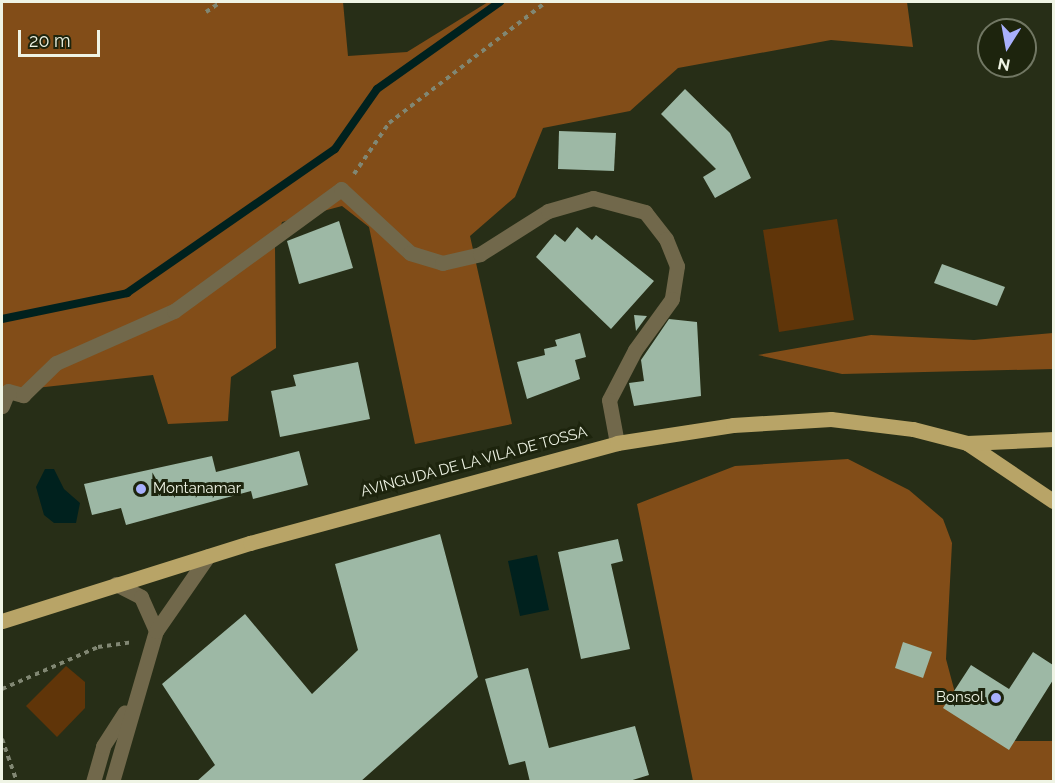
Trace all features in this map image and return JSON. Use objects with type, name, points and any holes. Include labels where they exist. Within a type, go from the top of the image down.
[{"type":"main road","name":"AVINGUDA DE LA VILA DE TOSSA","points":[[2,621],[208,556],[617,443],[733,425],[831,419],[913,429],[967,443],[1053,439]]},
{"type":"main road","name":"AVINGUDA DE LA VILA DE TOSSA","points":[[967,443],[1053,502]]},
{"type":"main road","points":[[1053,483],[1053,502]]},
{"type":"street","points":[[2,406],[9,391],[23,395],[56,363],[174,310],[342,189],[410,253],[442,264],[480,254],[570,201],[593,198],[645,212],[666,238],[678,282],[672,300],[634,350],[609,400],[617,443]]},
{"type":"street","points":[[112,782],[132,702],[156,631],[208,556]]},
{"type":"street","points":[[116,584],[141,597],[156,631]]},
{"type":"street","points":[[93,782],[103,746],[132,702]]},
{"type":"path","points":[[206,12],[221,2]]},
{"type":"path","points":[[342,189],[389,123],[546,2]]},
{"type":"path","points":[[2,688],[98,646],[141,641]]},
{"type":"path","points":[[2,739],[17,782]]},
{"type":"shaded area","points":[[2,2],[343,2],[348,56],[407,52],[488,2],[907,2],[913,47],[831,40],[678,68],[630,111],[543,128],[515,197],[470,236],[512,424],[415,444],[369,227],[342,206],[282,222],[275,246],[276,348],[231,377],[228,421],[168,424],[153,375],[9,391],[2,396]]},
{"type":"shaded area","points":[[837,219],[854,320],[779,332],[763,230]]},
{"type":"shaded area","points":[[1053,333],[1053,369],[842,374],[758,355],[871,335],[974,340]]},
{"type":"shaded area","points":[[848,459],[909,490],[943,519],[952,543],[946,659],[958,704],[1010,741],[1053,741],[1053,781],[693,781],[637,504],[735,466]]},
{"type":"shaded area","points":[[66,666],[85,682],[85,708],[57,737],[26,706]]},
{"type":"water","points":[[45,469],[54,469],[64,489],[80,503],[76,523],[54,523],[44,515],[36,487]]},
{"type":"water","points":[[537,555],[549,610],[520,616],[508,561]]},
{"type":"building","points":[[685,89],[730,133],[751,178],[715,198],[703,177],[716,169],[661,114]]},
{"type":"building","points":[[559,131],[616,133],[614,171],[558,169]]},
{"type":"building","points":[[339,221],[353,268],[299,284],[287,241]]},
{"type":"building","points":[[577,227],[592,240],[596,235],[654,281],[611,329],[536,257],[555,234],[565,242]]},
{"type":"building","points":[[942,264],[1005,287],[997,306],[934,283]]},
{"type":"building","points":[[634,315],[647,316],[636,331]]},
{"type":"building","points":[[669,319],[697,322],[701,396],[634,406],[629,383],[644,381],[641,360]]},
{"type":"building","points":[[580,333],[586,357],[575,360],[580,379],[527,399],[517,362],[545,355],[544,349],[557,346],[555,340]]},
{"type":"building","points":[[358,362],[370,419],[280,437],[271,391],[296,386],[293,375]]},
{"type":"building","points":[[299,451],[308,485],[253,499],[251,491],[126,525],[121,508],[92,515],[84,484],[212,456],[216,472]]},
{"type":"building","points":[[440,534],[478,677],[360,782],[196,782],[215,765],[162,684],[245,614],[312,694],[358,650],[335,564]]},
{"type":"building","points":[[618,539],[623,561],[611,564],[630,649],[581,659],[558,552]]},
{"type":"building","points":[[903,642],[932,652],[923,678],[895,668]]},
{"type":"building","name":"Bonsol","points":[[1033,652],[1053,665],[1053,680],[1009,750],[943,708],[971,665],[1009,689]]},
{"type":"building","points":[[528,668],[549,748],[635,726],[649,775],[626,782],[530,782],[525,761],[509,765],[485,679]]},
{"type":"waterway","points":[[2,319],[127,293],[335,149],[377,89],[500,2]]},
{"type":"place","name":"Montanamar","points":[[141,489]]},
{"type":"place","name":"Bonsol","points":[[996,698]]}]
